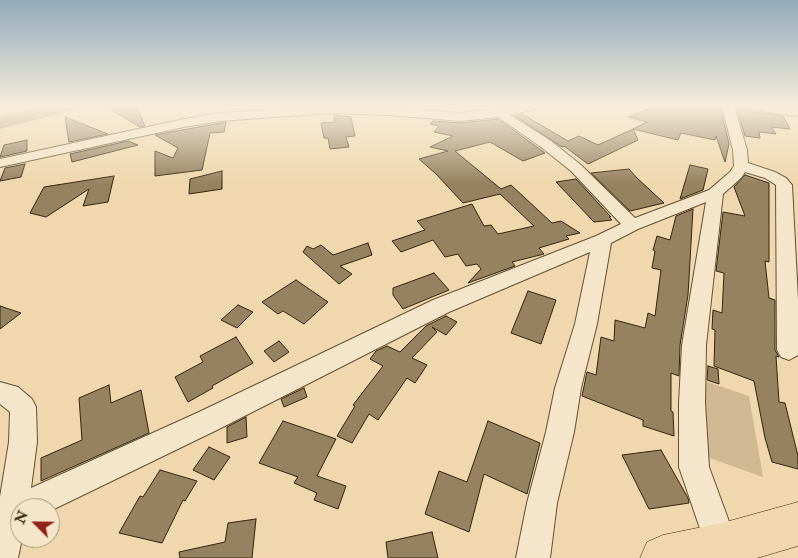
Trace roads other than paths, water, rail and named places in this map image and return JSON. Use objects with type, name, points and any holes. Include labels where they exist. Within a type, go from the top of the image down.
[{"type":"main road","points":[[663,558],[722,546],[798,524]]},
{"type":"street","points":[[0,163],[142,132]]},
{"type":"street","points":[[528,132],[576,168],[632,225]]},
{"type":"street","points":[[44,498],[208,421],[441,306],[602,240],[632,225],[715,193],[736,175],[741,166],[740,150],[735,132]]},
{"type":"street","points":[[741,166],[770,175],[782,181],[784,185],[789,350]]},
{"type":"street","points":[[715,193],[694,345],[692,403],[694,467],[722,546]]},
{"type":"street","points":[[533,558],[542,503],[560,432],[568,388],[586,324],[602,240]]},
{"type":"street","points":[[0,394],[9,395],[23,406],[20,498]]},
{"type":"street","points":[[1,558],[10,534]]}]
